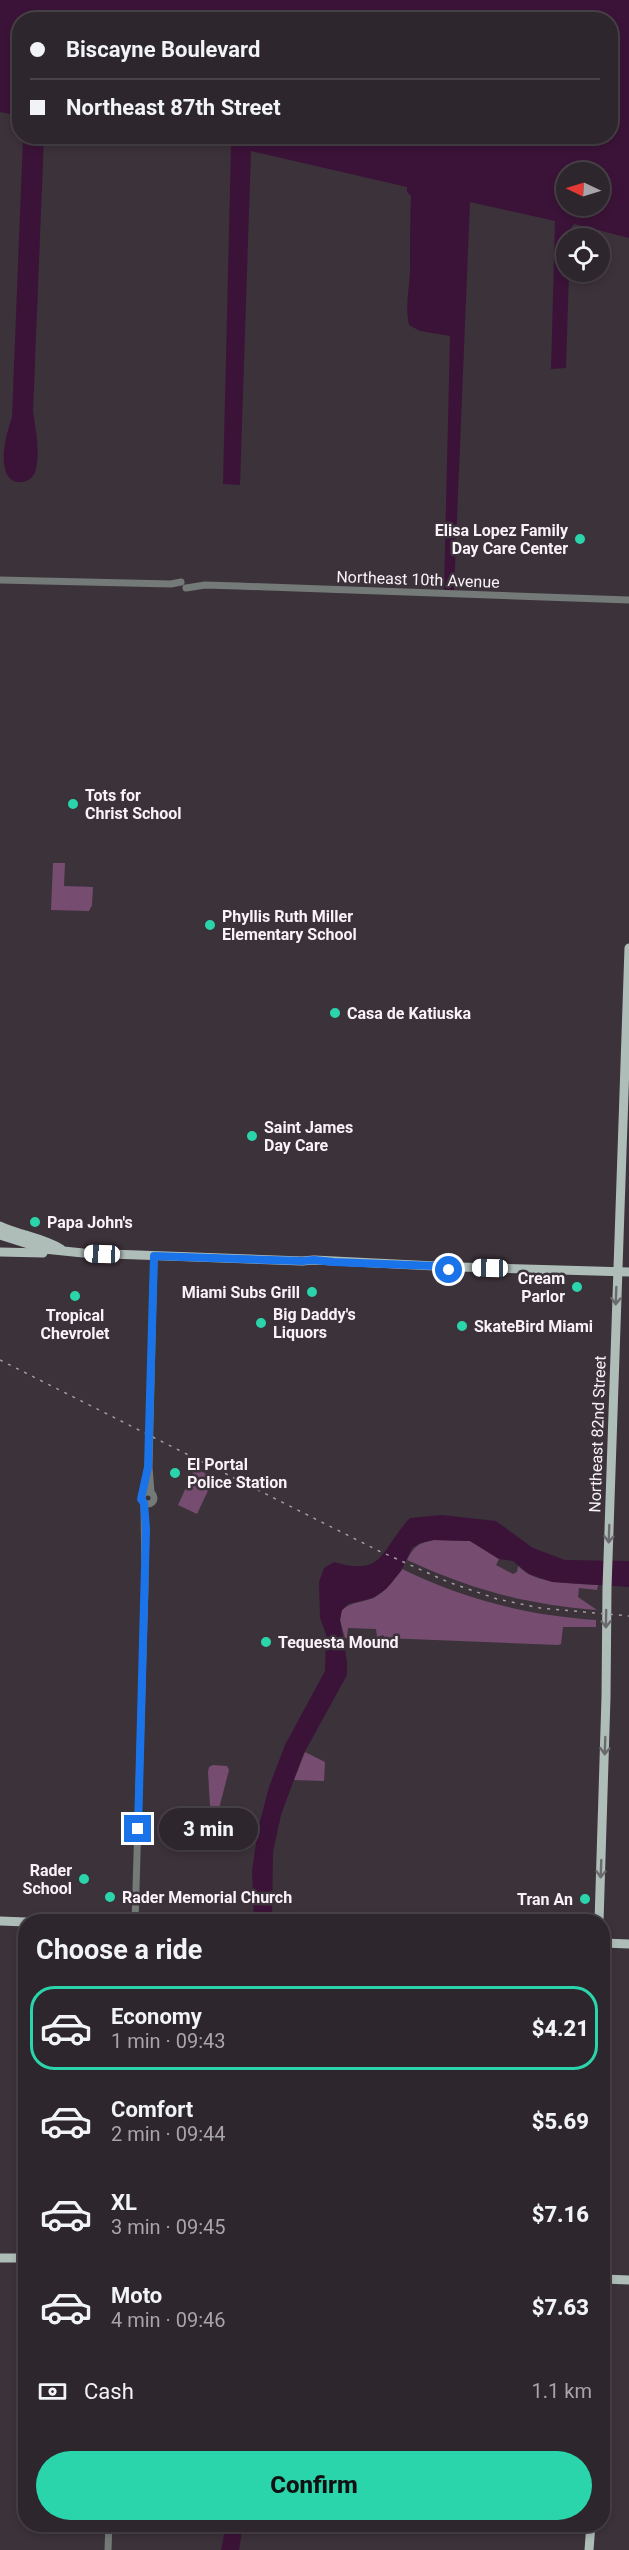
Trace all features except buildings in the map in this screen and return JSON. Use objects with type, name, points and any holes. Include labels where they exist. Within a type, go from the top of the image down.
[{"type":"main road","name":"Northeast 82nd Street","points":[[599,1914],[607,1588],[629,948]]},
{"type":"main road","points":[[0,1226],[53,1244],[63,1251]]},
{"type":"main road","points":[[0,1234],[44,1249],[63,1251],[302,1261],[313,1266],[329,1262],[435,1266],[449,1263],[460,1267],[629,1272]]},
{"type":"main road","points":[[0,1252],[63,1251]]},
{"type":"main road","points":[[0,1921],[18,1922]]},
{"type":"main road","points":[[610,1943],[629,1944]]},
{"type":"main road","points":[[0,2258],[18,2258]]},
{"type":"main road","points":[[610,2279],[629,2280]]},
{"type":"main road","points":[[589,2550],[590,2532]]},
{"type":"street","name":"Northeast 10th Avenue","points":[[0,580],[629,600]]},
{"type":"street","points":[[135,1914],[147,1504],[154,1498],[148,1493],[148,1467],[154,1256]]},
{"type":"street","points":[[108,2550],[109,2532]]},
{"type":"shaded area","points":[[0,0],[629,0],[629,238],[610,233],[610,228],[590,228],[574,224],[571,228],[556,228],[556,282],[569,282],[566,368],[551,369],[555,221],[470,202],[454,592],[446,592],[444,589],[450,336],[420,331],[409,325],[407,305],[411,196],[407,192],[407,187],[251,151],[240,485],[223,484],[231,146],[222,144],[618,144],[618,12],[12,12],[12,115],[0,112]]},
{"type":"shaded area","points":[[23,144],[44,144],[33,412],[38,455],[34,474],[27,481],[22,482],[9,477],[4,466],[6,437],[12,417]]},
{"type":"shaded area","points":[[53,863],[65,863],[64,886],[93,887],[92,905],[89,911],[51,910]]},
{"type":"shaded area","points":[[195,1468],[214,1478],[197,1514],[178,1505]]},
{"type":"shaded area","points":[[442,1515],[496,1521],[533,1548],[565,1560],[629,1561],[629,1587],[552,1582],[529,1574],[513,1561],[499,1559],[470,1541],[434,1540],[420,1543],[412,1548],[401,1571],[386,1589],[373,1598],[348,1604],[342,1610],[340,1620],[347,1675],[303,1755],[281,1815],[273,1852],[272,1914],[254,1914],[252,1871],[258,1829],[269,1787],[285,1745],[325,1671],[326,1634],[320,1618],[319,1582],[324,1568],[334,1562],[351,1566],[373,1563],[380,1558],[410,1518]]},
{"type":"shaded area","points":[[434,1540],[470,1541],[499,1559],[496,1565],[513,1574],[517,1572],[518,1566],[535,1577],[545,1580],[598,1585],[597,1590],[579,1588],[578,1597],[597,1610],[546,1604],[499,1594],[454,1580],[407,1560],[418,1546]]},
{"type":"shaded area","points":[[402,1569],[449,1589],[497,1604],[546,1615],[596,1620],[596,1627],[563,1627],[561,1644],[558,1645],[385,1638],[383,1635],[377,1637],[376,1629],[348,1628],[347,1638],[345,1638],[340,1620],[341,1611],[378,1595]]},
{"type":"shaded area","points":[[305,1752],[325,1762],[324,1781],[294,1780]]},
{"type":"shaded area","points":[[227,1766],[229,1770],[215,1824],[210,1805],[208,1772],[209,1767]]},
{"type":"shaded area","points":[[225,2532],[242,2532],[239,2550],[221,2550]]},
{"type":"railway","points":[[0,1360],[379,1551],[448,1582],[497,1599],[540,1608],[629,1616]]},
{"type":"place","name":"Elisa Lopez Family Day Care Center","points":[[580,539]]},
{"type":"place","name":"Tots for Christ School","points":[[73,804]]},
{"type":"place","name":"Phyllis Ruth Miller Elementary School","points":[[210,925]]},
{"type":"place","name":"Casa de Katiuska","points":[[335,1013]]},
{"type":"place","name":"Saint James Day Care","points":[[252,1136]]},
{"type":"place","name":"Papa John's","points":[[35,1222]]},
{"type":"place","name":"Cream Parlor","points":[[577,1287]]},
{"type":"place","name":"Miami Subs Grill","points":[[312,1292]]},
{"type":"place","name":"Tropical Chevrolet","points":[[75,1296]]},
{"type":"place","name":"Big Daddy's Liquors","points":[[261,1323]]},
{"type":"place","name":"SkateBird Miami","points":[[462,1326]]},
{"type":"place","name":"El Portal Police Station","points":[[175,1473]]},
{"type":"place","name":"Tequesta Mound","points":[[266,1642]]},
{"type":"place","name":"Rader School","points":[[84,1879]]},
{"type":"place","name":"Rader Memorial Church","points":[[110,1897]]},
{"type":"place","name":"Tran An","points":[[585,1899]]},
{"type":"route","points":[[138,1829],[146,1529],[144,1503],[141,1499],[145,1493],[148,1467],[154,1256],[435,1266],[449,1263],[460,1267],[449,1270]]}]
